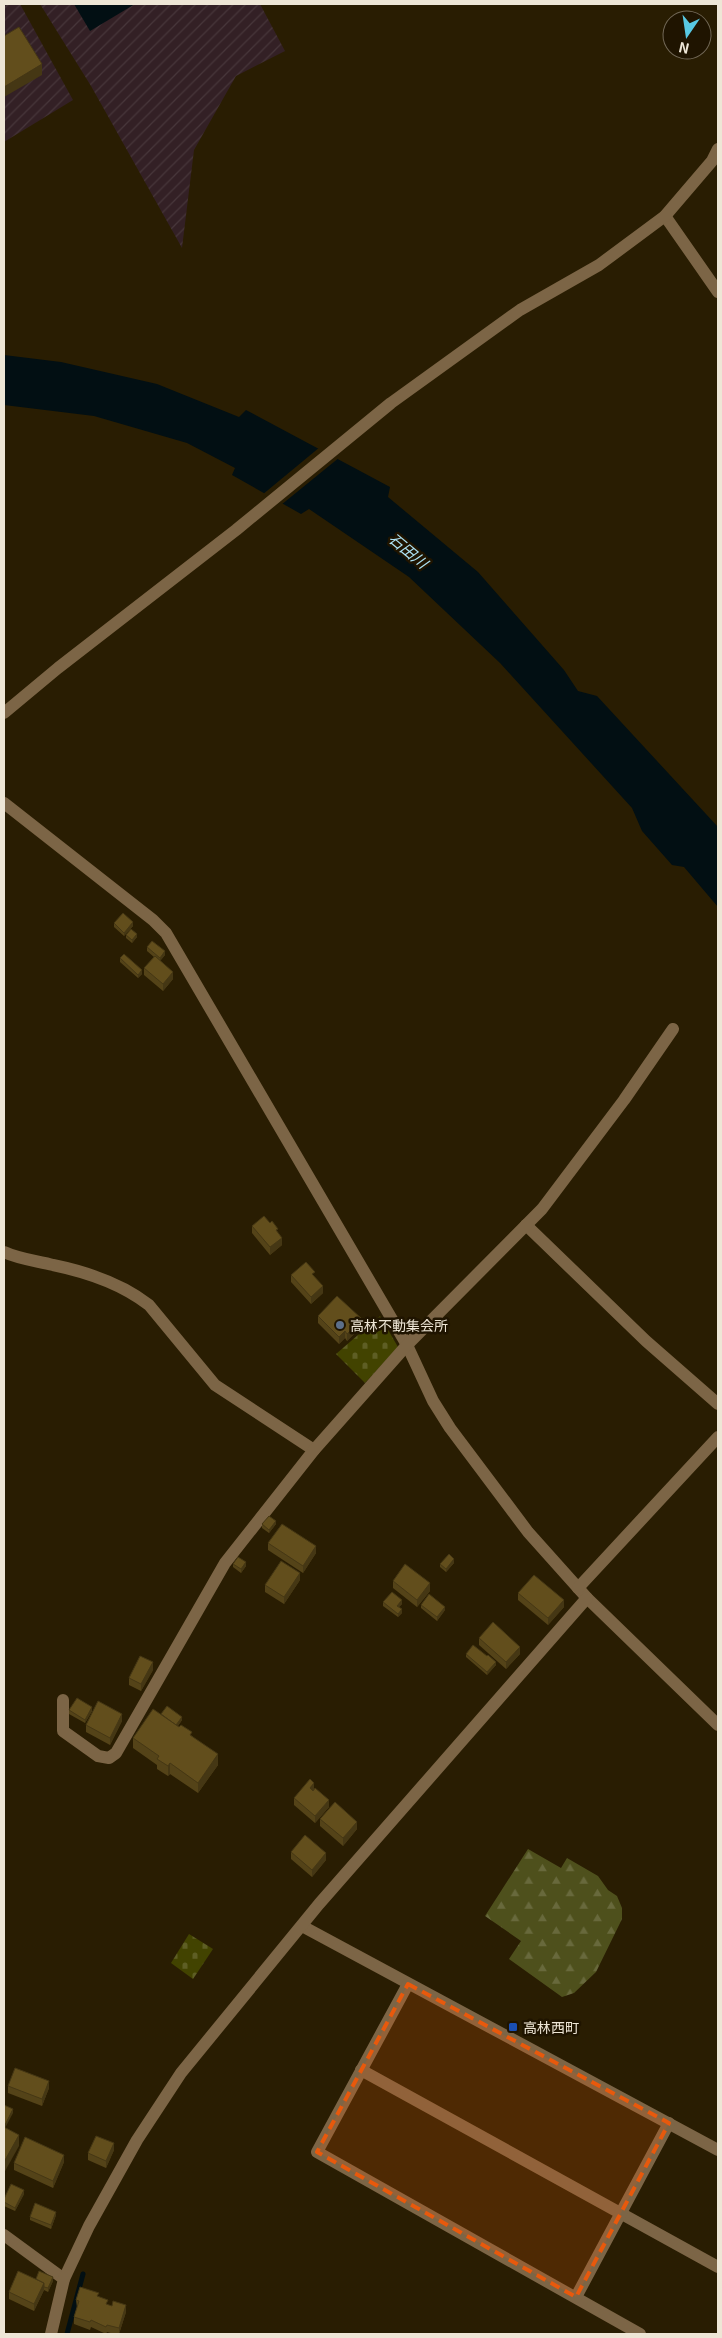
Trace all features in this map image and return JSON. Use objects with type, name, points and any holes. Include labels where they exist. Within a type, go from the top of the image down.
[{"type":"street","points":[[4,713],[58,668],[236,530],[368,421],[520,310],[598,265],[664,216],[707,168],[718,150]]},
{"type":"street","points":[[664,216],[718,292]]},
{"type":"street","points":[[4,803],[153,920],[166,933],[408,1345],[433,1401],[450,1428],[528,1532],[582,1593],[718,1725]]},
{"type":"street","points":[[63,1700],[63,1731],[98,1756],[108,1758],[116,1753],[225,1563],[314,1450],[408,1345],[542,1209],[613,1116],[674,1029]]},
{"type":"street","points":[[526,1225],[646,1340],[718,1404]]},
{"type":"street","points":[[4,1252],[69,1268],[118,1285],[137,1296],[149,1305],[215,1384],[314,1450]]},
{"type":"street","points":[[51,2334],[64,2279],[102,2201],[162,2100],[181,2073],[582,1593],[718,1437]]},
{"type":"street","points":[[302,1926],[718,2150]]},
{"type":"street","points":[[408,1984],[317,2152],[640,2334]]},
{"type":"street","points":[[361,2070],[718,2267]]},
{"type":"street","points":[[576,2297],[669,2123]]},
{"type":"street","points":[[4,2235],[64,2279]]},
{"type":"highlighted area","points":[[408,1984],[669,2123],[576,2297],[317,2152]]},
{"type":"shaded area","points":[[4,4],[20,4],[73,100],[4,142]]},
{"type":"shaded area","points":[[40,4],[260,4],[285,51],[236,76],[194,150],[182,248],[91,86]]},
{"type":"green space","points":[[380,1316],[398,1347],[365,1383],[336,1354]]},
{"type":"green space","points":[[528,1849],[561,1868],[567,1858],[598,1876],[608,1890],[617,1896],[622,1908],[622,1919],[596,1972],[574,1993],[562,1997],[509,1959],[521,1941],[485,1916]]},
{"type":"green space","points":[[189,1934],[213,1949],[193,1979],[171,1963]]},
{"type":"water","points":[[74,4],[135,4],[90,31]]},
{"type":"water","name":"石田川","points":[[4,355],[61,362],[157,384],[239,417],[246,410],[390,487],[388,497],[478,572],[564,670],[578,691],[597,696],[718,827],[718,907],[684,867],[672,865],[642,831],[632,808],[500,663],[409,577],[309,509],[301,514],[232,475],[235,468],[187,443],[94,416],[4,405]]},
{"type":"pier","points":[[320,447],[340,457],[281,505],[262,495]]},
{"type":"building","points":[[19,27],[42,64],[4,87],[4,36]]},
{"type":"building","points":[[123,913],[133,922],[124,933],[114,923]]},
{"type":"building","points":[[131,929],[137,934],[132,940],[126,935]]},
{"type":"building","points":[[152,941],[165,951],[160,958],[147,947]]},
{"type":"building","points":[[124,954],[142,970],[138,975],[120,958]]},
{"type":"building","points":[[155,956],[173,972],[163,984],[144,968]]},
{"type":"building","points":[[264,1216],[270,1223],[272,1221],[282,1238],[270,1247],[252,1226]]},
{"type":"building","points":[[306,1262],[315,1272],[312,1274],[323,1286],[311,1297],[291,1275]]},
{"type":"building","name":"高林不動集会所","points":[[337,1296],[362,1319],[347,1334],[345,1331],[339,1337],[318,1316]]},
{"type":"building","points":[[269,1516],[276,1521],[269,1530],[262,1524]]},
{"type":"building","points":[[282,1524],[316,1546],[303,1566],[268,1543]]},
{"type":"building","points":[[449,1554],[454,1559],[446,1569],[440,1564]]},
{"type":"building","points":[[238,1557],[246,1562],[241,1569],[233,1564]]},
{"type":"building","points":[[281,1561],[300,1573],[284,1597],[265,1585]]},
{"type":"building","points":[[405,1564],[430,1583],[417,1600],[393,1581]]},
{"type":"building","points":[[534,1575],[564,1600],[548,1618],[518,1593]]},
{"type":"building","points":[[392,1592],[402,1600],[397,1606],[402,1609],[398,1614],[383,1602]]},
{"type":"building","points":[[429,1594],[445,1607],[437,1617],[421,1605]]},
{"type":"building","points":[[493,1622],[520,1647],[506,1662],[479,1638]]},
{"type":"building","points":[[473,1645],[496,1662],[487,1672],[466,1654]]},
{"type":"building","points":[[140,1656],[153,1662],[141,1684],[129,1678]]},
{"type":"building","points":[[77,1698],[92,1707],[85,1720],[69,1710]]},
{"type":"building","points":[[98,1701],[122,1714],[110,1738],[86,1725]]},
{"type":"building","points":[[167,1706],[182,1717],[176,1725],[161,1714]]},
{"type":"building","points":[[153,1709],[179,1727],[181,1725],[192,1732],[190,1735],[218,1754],[198,1783],[170,1763],[168,1766],[157,1759],[159,1756],[133,1738]]},
{"type":"building","points":[[310,1779],[314,1783],[310,1788],[313,1791],[315,1788],[329,1800],[315,1816],[294,1798]]},
{"type":"building","points":[[335,1802],[357,1822],[343,1838],[320,1819]]},
{"type":"building","points":[[305,1835],[326,1853],[312,1870],[291,1852]]},
{"type":"building","points":[[15,2068],[49,2081],[42,2099],[8,2086]]},
{"type":"building","points":[[4,2105],[13,2109],[4,2127]]},
{"type":"building","points":[[4,2127],[19,2135],[4,2162]]},
{"type":"building","points":[[96,2136],[114,2143],[106,2161],[88,2153]]},
{"type":"building","points":[[25,2137],[64,2155],[53,2181],[14,2163]]},
{"type":"building","points":[[11,2184],[24,2190],[15,2208],[4,2202]]},
{"type":"building","points":[[35,2203],[56,2212],[51,2225],[30,2217]]},
{"type":"building","points":[[18,2271],[44,2283],[34,2304],[9,2292]]},
{"type":"building","points":[[39,2271],[53,2277],[48,2288],[44,2287],[44,2283],[36,2279]]},
{"type":"building","points":[[80,2287],[99,2293],[97,2296],[108,2300],[106,2304],[112,2306],[113,2301],[126,2305],[119,2328],[107,2325],[106,2327],[91,2320],[90,2322],[74,2317],[79,2301],[76,2300]]},
{"type":"waterway","points":[[67,2334],[83,2274]]},
{"type":"place","name":"高林不動集会所","points":[[340,1325]]},
{"type":"place","name":"高林西町","points":[[513,2027]]}]
